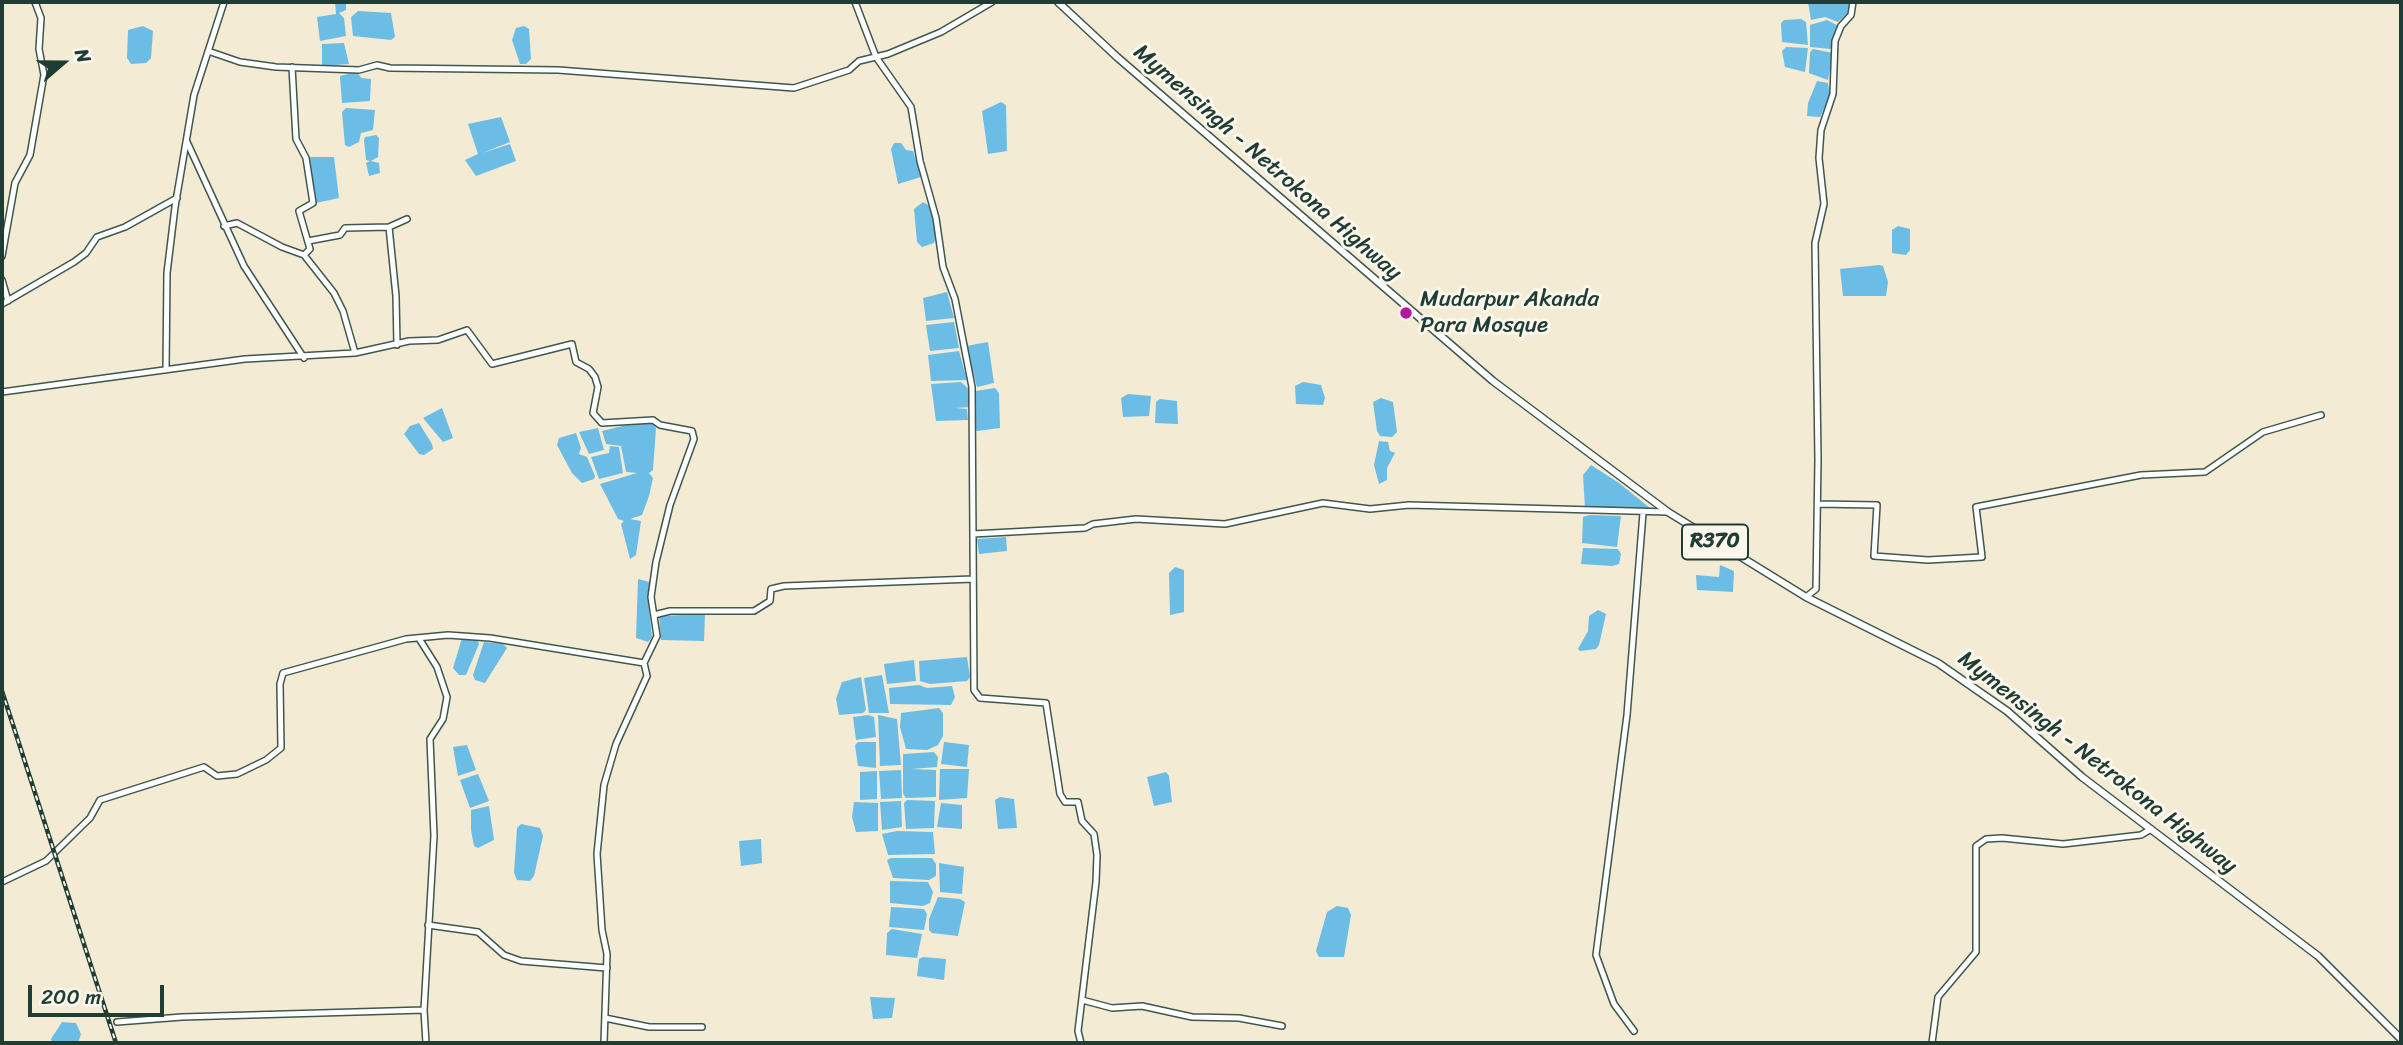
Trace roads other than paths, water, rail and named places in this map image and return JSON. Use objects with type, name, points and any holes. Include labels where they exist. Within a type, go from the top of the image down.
[{"type":"main road","name":"Mymensingh - Netrokona Highway","points":[[1058,2],[1116,57],[1493,381],[1668,512],[1806,597],[1938,663],[2007,711],[2082,777],[2318,956],[2401,1039]]},
{"type":"street","points":[[2,256],[15,183],[30,155],[44,75],[39,49],[41,18],[35,2]]},
{"type":"street","points":[[166,370],[167,273],[177,198],[194,95],[224,2]]},
{"type":"street","points":[[855,2],[876,57],[911,107],[920,161],[936,219],[943,267],[956,299],[972,387],[974,690],[980,698],[1046,703],[1060,794],[1065,802],[1079,802],[1082,821],[1094,834],[1097,855],[1096,882],[1078,1031],[1081,1043]]},
{"type":"street","points":[[208,51],[240,62],[292,67],[359,70],[377,65],[390,68],[558,70],[749,84],[776,89],[794,88],[849,71],[859,61],[941,32],[992,2]]},
{"type":"street","points":[[1806,597],[1816,589],[1818,504],[1815,243],[1824,204],[1821,139],[1833,94],[1835,41],[1841,26],[1850,15],[1853,2]]},
{"type":"street","points":[[292,67],[296,139],[306,158],[313,203],[299,211],[310,249],[304,255]]},
{"type":"street","points":[[187,142],[244,266],[304,358]]},
{"type":"street","points":[[2,280],[5,303],[74,262],[86,253],[97,237],[125,227],[177,198]]},
{"type":"street","points":[[308,241],[340,235],[347,228],[389,227],[407,219]]},
{"type":"street","points":[[224,226],[237,223],[282,247],[304,255],[334,293],[343,312],[355,354]]},
{"type":"street","points":[[389,227],[396,296],[397,345]]},
{"type":"street","points":[[2,392],[245,359],[355,354],[409,341],[438,340],[467,330],[492,364],[518,355],[572,344],[578,365],[589,369],[595,377],[598,387],[593,412],[602,423],[653,420],[660,425],[692,431],[694,439],[670,505],[656,562],[651,597],[657,636],[644,663],[647,676],[616,744],[604,785],[597,853],[607,968],[604,1043]]},
{"type":"street","points":[[1818,504],[1877,505],[1874,556],[1928,560],[1982,557],[1976,507],[2141,475],[2205,472],[2263,432],[2321,415]]},
{"type":"street","points":[[973,534],[1085,528],[1093,524],[1136,519],[1225,524],[1323,503],[1370,509],[1409,505],[1668,512]]},
{"type":"street","points":[[1634,1031],[1614,1004],[1596,955],[1625,726],[1643,513]]},
{"type":"street","points":[[654,615],[670,611],[754,611],[770,601],[771,589],[784,586],[973,579]]},
{"type":"street","points":[[2,882],[46,861],[90,818],[100,800],[204,767],[217,776],[237,774],[266,760],[281,748],[280,684],[283,673],[405,639],[420,640],[448,635],[490,638],[644,663]]},
{"type":"street","points":[[420,640],[437,667],[447,697],[443,719],[430,739],[434,822],[424,1010],[426,1043]]},
{"type":"street","points":[[1932,1043],[1938,997],[1976,952],[1976,846],[1986,839],[2002,838],[2063,844],[2141,835],[2151,829]]},
{"type":"street","points":[[428,925],[478,932],[504,955],[521,961],[607,968]]},
{"type":"street","points":[[1082,1000],[1112,1008],[1142,1006],[1192,1017],[1239,1018],[1282,1026]]},
{"type":"street","points":[[117,1022],[424,1010]]},
{"type":"street","points":[[605,1018],[649,1027],[702,1027]]},
{"type":"water","points":[[335,2],[346,2],[346,10],[339,13],[344,18],[346,36],[320,41],[317,17],[336,14]]},
{"type":"water","points":[[1808,2],[1851,2],[1850,11],[1838,22],[1825,17],[1811,20]]},
{"type":"water","points":[[358,11],[391,13],[395,37],[391,40],[353,36],[351,17]]},
{"type":"water","points":[[1801,19],[1806,22],[1808,45],[1782,42],[1781,23],[1784,20]]},
{"type":"water","points":[[1827,20],[1839,26],[1834,46],[1830,49],[1810,47],[1810,25]]},
{"type":"water","points":[[143,26],[153,31],[151,58],[146,63],[131,64],[127,58],[128,30]]},
{"type":"water","points":[[524,26],[529,29],[531,59],[526,64],[520,64],[512,40],[516,28]]},
{"type":"water","points":[[344,43],[349,64],[322,66],[322,44]]},
{"type":"water","points":[[1786,47],[1808,48],[1805,72],[1785,67],[1782,51]]},
{"type":"water","points":[[1813,49],[1833,53],[1828,80],[1809,73],[1810,52]]},
{"type":"water","points":[[356,72],[362,78],[371,79],[370,101],[342,103],[340,76]]},
{"type":"water","points":[[1817,81],[1828,83],[1830,96],[1820,117],[1807,116],[1808,103]]},
{"type":"water","points":[[1001,102],[1006,105],[1007,151],[988,154],[982,111]]},
{"type":"water","points":[[346,108],[375,110],[373,130],[361,133],[359,142],[349,147],[345,145],[342,112]]},
{"type":"water","points":[[501,117],[510,142],[482,153],[510,144],[516,161],[476,176],[465,160],[478,154],[468,124]]},
{"type":"water","points":[[376,135],[379,138],[378,157],[371,161],[379,163],[380,173],[369,176],[366,163],[370,161],[366,160],[364,140],[365,137]]},
{"type":"water","points":[[894,143],[901,143],[906,150],[913,151],[921,177],[898,184],[891,149]]},
{"type":"water","points":[[309,157],[334,157],[339,198],[316,203]]},
{"type":"water","points":[[923,202],[930,206],[936,238],[934,243],[922,247],[917,242],[914,209]]},
{"type":"water","points":[[1898,226],[1910,229],[1910,250],[1906,255],[1892,253],[1892,230]]},
{"type":"water","points":[[1883,266],[1888,282],[1886,296],[1843,296],[1840,269]]},
{"type":"water","points":[[947,292],[954,318],[926,321],[923,298]]},
{"type":"water","points":[[954,322],[959,348],[930,351],[926,325]]},
{"type":"water","points":[[988,342],[994,383],[977,387],[966,346]]},
{"type":"water","points":[[959,351],[967,380],[931,381],[928,355]]},
{"type":"water","points":[[961,382],[970,390],[970,407],[956,408],[967,409],[968,420],[936,421],[931,384]]},
{"type":"water","points":[[1303,382],[1321,385],[1325,398],[1323,405],[1296,404],[1295,386]]},
{"type":"water","points":[[995,388],[999,393],[1000,428],[977,431],[974,426],[976,391]]},
{"type":"water","points":[[1128,394],[1151,396],[1149,416],[1123,417],[1121,398]]},
{"type":"water","points":[[1381,398],[1393,402],[1397,432],[1392,437],[1380,436],[1377,431],[1373,402]]},
{"type":"water","points":[[1160,399],[1177,401],[1178,424],[1155,423],[1156,402]]},
{"type":"water","points":[[442,408],[453,438],[443,442],[423,418]]},
{"type":"water","points":[[419,423],[433,449],[424,455],[419,454],[404,434],[410,426]]},
{"type":"water","points":[[635,423],[652,423],[656,428],[653,470],[649,473],[653,478],[649,496],[642,515],[630,519],[641,521],[636,555],[630,559],[621,524],[624,521],[618,519],[600,484],[637,473],[626,472],[621,446],[606,444],[602,431]]},
{"type":"water","points":[[598,428],[604,450],[589,454],[579,432]]},
{"type":"water","points":[[576,433],[581,448],[579,454],[587,457],[595,476],[594,479],[582,483],[572,473],[557,445],[559,438]]},
{"type":"water","points":[[1379,441],[1388,442],[1390,451],[1395,453],[1387,468],[1387,480],[1379,484],[1374,465]]},
{"type":"water","points":[[610,446],[619,447],[623,473],[599,479],[591,457],[609,453]]},
{"type":"water","points":[[1591,465],[1650,508],[1585,508],[1583,475]]},
{"type":"water","points":[[1621,516],[1617,547],[1582,543],[1583,517]]},
{"type":"water","points":[[1006,537],[1007,551],[979,554],[977,539]]},
{"type":"water","points":[[1583,548],[1618,549],[1621,554],[1619,564],[1581,564]]},
{"type":"water","points":[[1720,565],[1734,571],[1733,592],[1697,590],[1696,575],[1719,577]]},
{"type":"water","points":[[1175,567],[1184,570],[1184,612],[1170,615],[1169,573]]},
{"type":"water","points":[[638,579],[650,582],[648,599],[652,637],[648,642],[636,638]]},
{"type":"water","points":[[1598,610],[1606,614],[1599,645],[1596,649],[1580,651],[1578,649],[1588,631],[1589,616]]},
{"type":"water","points":[[705,614],[704,641],[661,640],[659,616]]},
{"type":"water","points":[[462,638],[478,641],[479,644],[466,675],[459,675],[453,668]]},
{"type":"water","points":[[484,642],[503,644],[507,648],[485,683],[475,680],[473,675]]},
{"type":"water","points":[[967,657],[970,677],[967,681],[930,684],[920,681],[919,661]]},
{"type":"water","points":[[914,660],[916,681],[887,684],[884,664]]},
{"type":"water","points":[[882,675],[889,713],[869,713],[864,678]]},
{"type":"water","points":[[861,677],[866,710],[863,713],[839,715],[836,699],[842,682]]},
{"type":"water","points":[[919,685],[927,688],[952,686],[955,697],[951,705],[890,704],[889,688]]},
{"type":"water","points":[[939,708],[943,713],[943,736],[938,745],[927,750],[906,749],[900,727],[901,713]]},
{"type":"water","points":[[878,715],[897,719],[901,765],[880,766]]},
{"type":"water","points":[[853,717],[874,717],[876,737],[856,740]]},
{"type":"water","points":[[858,742],[876,742],[876,768],[858,766],[855,745]]},
{"type":"water","points":[[944,742],[969,745],[967,767],[941,764]]},
{"type":"water","points":[[467,745],[476,770],[458,776],[453,747]]},
{"type":"water","points":[[934,752],[938,757],[937,767],[912,769],[936,770],[936,797],[906,798],[903,794],[903,754]]},
{"type":"water","points":[[940,769],[969,769],[967,798],[939,800]]},
{"type":"water","points":[[901,770],[902,798],[881,799],[879,771]]},
{"type":"water","points":[[877,771],[877,799],[860,800],[860,772]]},
{"type":"water","points":[[1166,772],[1169,776],[1172,802],[1154,806],[1147,777]]},
{"type":"water","points":[[478,774],[489,801],[470,808],[460,780]]},
{"type":"water","points":[[1000,797],[1014,799],[1017,828],[998,829],[995,800]]},
{"type":"water","points":[[907,800],[935,801],[934,828],[906,829],[904,803]]},
{"type":"water","points":[[901,801],[902,827],[882,830],[880,802]]},
{"type":"water","points":[[854,802],[878,803],[878,831],[856,832],[852,817]]},
{"type":"water","points":[[941,803],[962,805],[962,829],[937,827]]},
{"type":"water","points":[[489,806],[494,840],[478,848],[474,846],[471,830],[471,810]]},
{"type":"water","points":[[521,824],[540,828],[543,836],[534,876],[530,881],[517,880],[514,873],[517,828]]},
{"type":"water","points":[[897,831],[933,832],[935,854],[888,855],[882,834]]},
{"type":"water","points":[[761,839],[762,863],[741,866],[739,841]]},
{"type":"water","points":[[932,858],[936,864],[936,876],[929,880],[893,878],[887,860]]},
{"type":"water","points":[[939,863],[964,867],[962,894],[940,892]]},
{"type":"water","points":[[890,881],[928,882],[933,892],[930,903],[923,906],[890,903]]},
{"type":"water","points":[[938,897],[965,902],[958,936],[932,933],[929,930],[929,919]]},
{"type":"water","points":[[1337,906],[1348,908],[1351,915],[1344,957],[1319,957],[1316,951],[1327,912]]},
{"type":"water","points":[[891,907],[924,909],[927,914],[924,930],[889,927]]},
{"type":"water","points":[[892,929],[922,934],[917,958],[886,955],[887,933]]},
{"type":"water","points":[[919,959],[946,959],[944,980],[917,976]]},
{"type":"water","points":[[870,997],[895,998],[892,1018],[873,1019]]},
{"type":"water","points":[[62,1022],[76,1023],[81,1034],[78,1043],[52,1043],[51,1039]]},
{"type":"railway","points":[[2,691],[116,1043]]},
{"type":"place","name":"Mudarpur Akanda Para Mosque","points":[[1406,313]]}]
